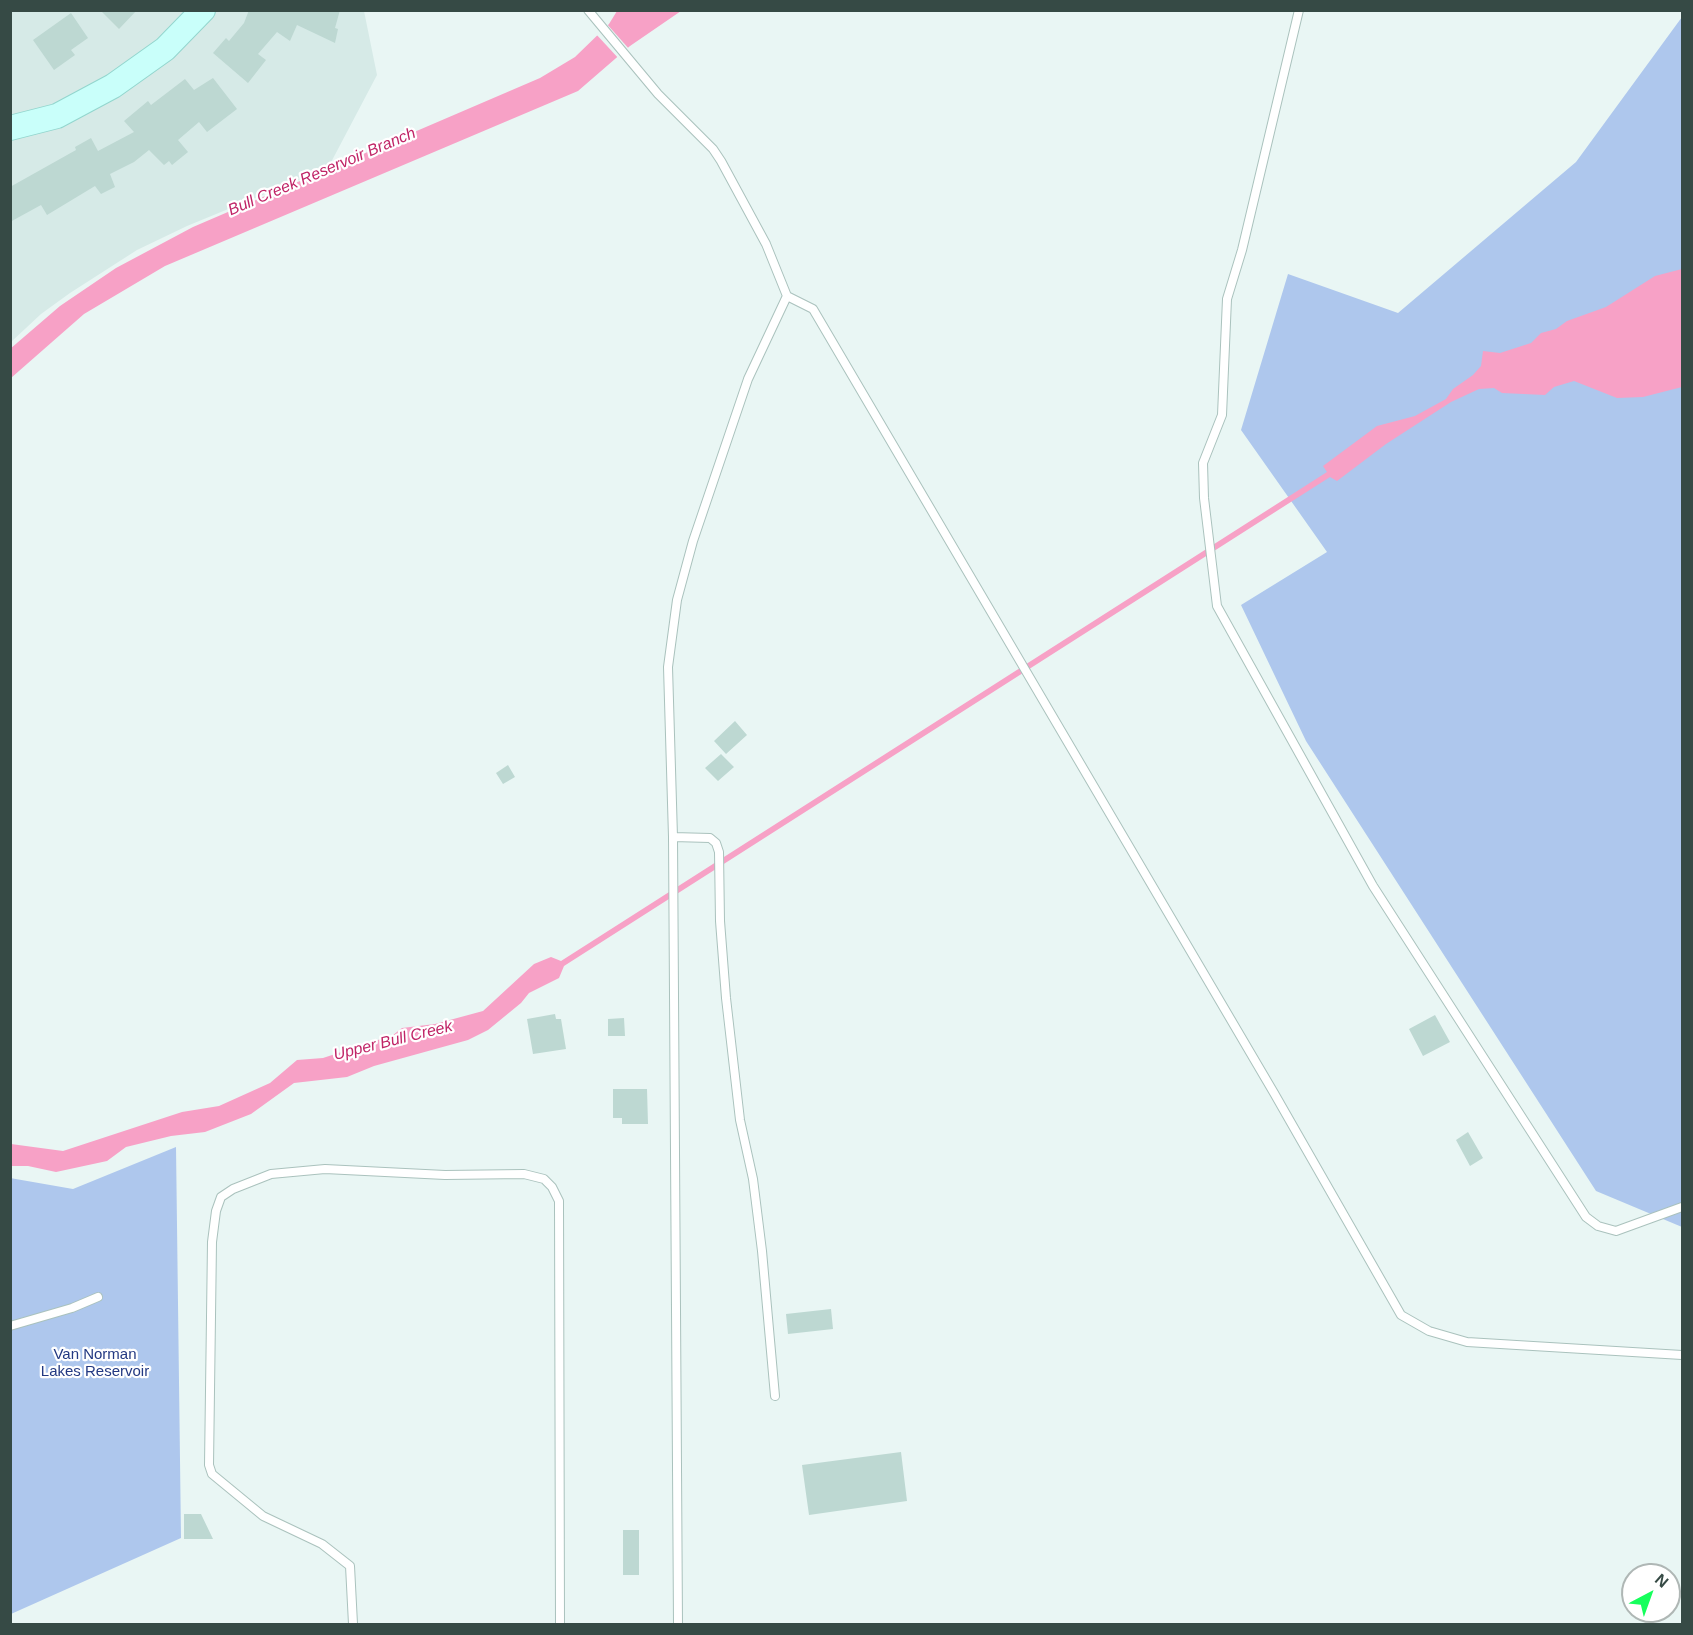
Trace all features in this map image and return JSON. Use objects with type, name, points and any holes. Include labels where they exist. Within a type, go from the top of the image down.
[{"type":"street","points":[[10,129],[57,116],[113,86],[165,49],[202,10]]},
{"type":"lane","points":[[588,10],[671,109],[713,149],[766,244],[787,296],[813,309],[1274,1093],[1401,1315],[1429,1331],[1467,1342],[1683,1355]]},
{"type":"lane","points":[[1299,10],[1242,250],[1227,299],[1222,415],[1203,463],[1204,498],[1217,606],[1373,886],[1586,1217],[1598,1226],[1616,1231],[1683,1207]]},
{"type":"lane","points":[[678,1624],[673,837],[669,667],[677,600],[693,541],[748,379],[787,296]]},
{"type":"lane","points":[[673,837],[710,838],[716,843],[719,852],[720,921],[726,998],[740,1120],[753,1179],[762,1251],[775,1396]]},
{"type":"lane","points":[[353,1624],[350,1566],[322,1544],[263,1516],[212,1474],[209,1465],[212,1242],[216,1211],[221,1197],[233,1189],[271,1174],[325,1169],[445,1175],[524,1174],[544,1179],[552,1187],[559,1201],[560,1624]]},
{"type":"lane","points":[[10,1326],[72,1308],[98,1297]]},
{"type":"shaded area","points":[[11,11],[364,11],[377,75],[328,168],[187,226],[137,250],[41,314],[11,342]]},
{"type":"green space","points":[[1682,17],[1682,1227],[1596,1191],[1306,741],[1241,605],[1327,552],[1241,430],[1288,274],[1398,313],[1576,162]]},
{"type":"green space","name":"Van Norman Lakes Reservoir","points":[[176,1147],[181,1538],[11,1614],[10,1178],[73,1189]]},
{"type":"water","name":"Bull Creek Reservoir Branch","points":[[617,11],[681,11],[630,46],[578,91],[165,266],[84,314],[11,378],[10,349],[60,306],[116,268],[193,227],[540,78],[575,57],[609,24]]},
{"type":"water","name":"Upper Bull Creek","points":[[1682,269],[1682,387],[1643,397],[1617,398],[1574,381],[1554,387],[1545,395],[1502,393],[1494,388],[1479,389],[1451,402],[1386,444],[1337,481],[1330,477],[564,966],[559,978],[529,993],[521,1003],[488,1030],[468,1040],[374,1066],[347,1077],[294,1083],[251,1114],[205,1132],[171,1136],[126,1147],[107,1161],[56,1172],[28,1166],[11,1166],[11,1144],[63,1151],[182,1112],[219,1106],[270,1083],[297,1060],[323,1058],[393,1035],[402,1028],[435,1024],[483,1011],[534,964],[551,957],[561,961],[1327,472],[1323,466],[1377,426],[1415,416],[1446,399],[1453,389],[1473,375],[1481,366],[1483,351],[1500,353],[1531,343],[1541,333],[1556,329],[1567,321],[1606,307],[1655,276]]},
{"type":"pier","points":[[606,23],[630,50],[620,60],[595,33]]},
{"type":"building","points":[[100,10],[137,10],[119,29]]},
{"type":"building","points":[[249,10],[340,10],[335,28],[338,29],[335,43],[297,25],[290,41],[277,32],[258,54],[266,60],[248,83],[213,53],[226,38],[229,41],[244,23]]},
{"type":"building","points":[[71,13],[88,38],[71,50],[75,55],[54,70],[33,40]]},
{"type":"building","points":[[213,78],[237,109],[207,132],[199,122],[178,140],[188,152],[172,165],[169,161],[164,165],[149,150],[134,162],[110,174],[115,187],[101,194],[95,186],[47,215],[41,205],[10,222],[10,187],[76,150],[75,147],[91,138],[98,151],[134,132],[124,121],[148,101],[151,105],[185,79],[194,90]]},
{"type":"building","points":[[735,721],[747,735],[726,754],[714,741]]},
{"type":"building","points":[[721,754],[734,767],[718,781],[705,768]]},
{"type":"building","points":[[508,765],[515,777],[503,784],[496,773]]},
{"type":"building","points":[[555,1014],[556,1019],[561,1019],[566,1049],[533,1054],[527,1019]]},
{"type":"building","points":[[1435,1015],[1450,1042],[1423,1056],[1409,1029]]},
{"type":"building","points":[[624,1018],[625,1036],[608,1036],[608,1019]]},
{"type":"building","points":[[613,1089],[647,1089],[648,1124],[622,1124],[622,1118],[613,1118]]},
{"type":"building","points":[[1468,1132],[1483,1158],[1470,1166],[1456,1140]]},
{"type":"building","points":[[831,1309],[833,1329],[788,1334],[786,1314]]},
{"type":"building","points":[[901,1452],[907,1501],[809,1515],[802,1465]]},
{"type":"building","points":[[184,1514],[201,1514],[213,1539],[184,1539]]},
{"type":"building","points":[[623,1530],[639,1530],[639,1575],[623,1575]]}]
